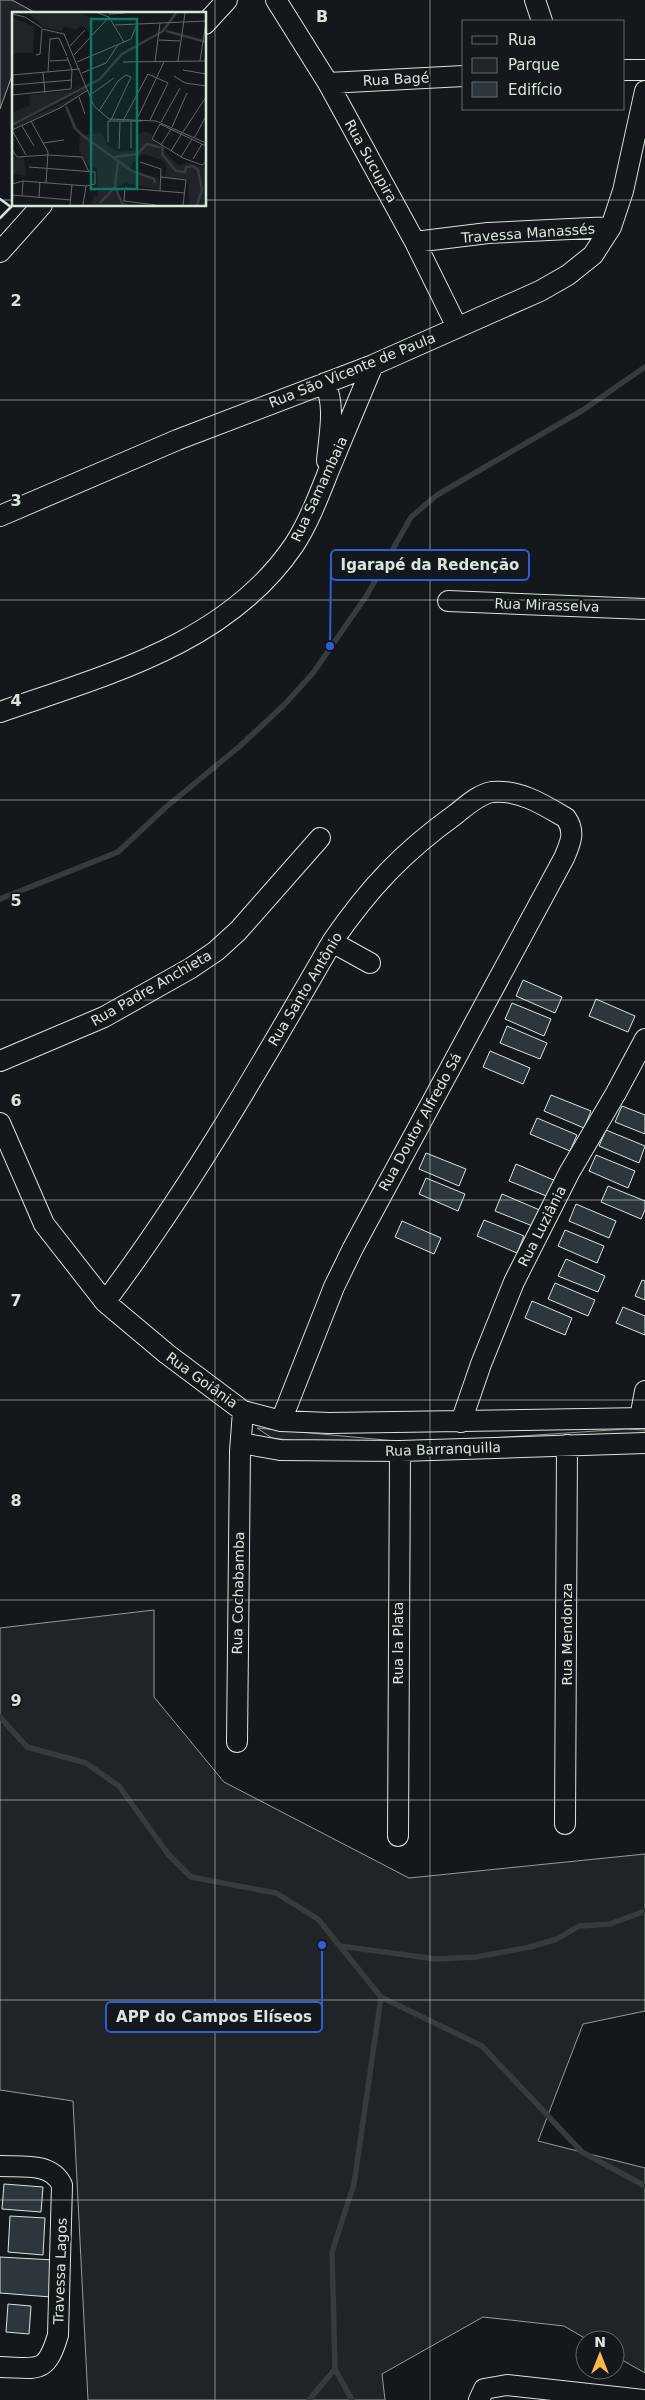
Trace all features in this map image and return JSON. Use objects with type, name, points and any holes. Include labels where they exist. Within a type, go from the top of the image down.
[{"type":"street","points":[[206,23],[227,0]]},
{"type":"street","name":"Rua Sucupira","points":[[276,0],[328,83],[415,242],[457,327]]},
{"type":"street","points":[[535,0],[542,20]]},
{"type":"street","points":[[625,70],[645,70]]},
{"type":"street","name":"Rua Bagé","points":[[328,83],[462,76]]},
{"type":"street","name":"Rua São Vicente de Paula","points":[[0,516],[177,440],[373,365],[540,291],[568,275],[593,255],[611,227],[622,191],[645,91]]},
{"type":"street","points":[[0,252],[41,206]]},
{"type":"street","name":"Travessa Manassés","points":[[415,242],[488,233],[611,227]]},
{"type":"street","name":"Rua Samambaia","points":[[0,712],[136,664],[199,634],[253,592],[282,561],[304,529],[373,365]]},
{"type":"street","points":[[324,383],[329,392],[332,413],[325,480]]},
{"type":"street","name":"Rua Mirasselva","points":[[448,601],[645,608]]},
{"type":"street","name":"Rua Santo Antônio","points":[[105,1302],[151,1242],[179,1198],[332,942],[358,904],[383,876],[419,841],[484,794],[505,792],[528,798],[566,818],[572,831]]},
{"type":"street","name":"Rua Doutor Alfredo Sá","points":[[281,1421],[334,1287],[353,1248],[564,858],[572,838],[572,831]]},
{"type":"street","name":"Rua Padre Anchieta","points":[[0,1061],[104,1017],[191,968],[216,951],[238,931],[320,838]]},
{"type":"street","points":[[332,942],[370,963]]},
{"type":"street","name":"Rua Luziânia","points":[[462,1422],[481,1364],[514,1282],[568,1173],[645,1040]]},
{"type":"street","name":"Rua Goiânia","points":[[0,1123],[44,1224],[105,1302],[160,1349],[243,1410],[281,1421],[329,1423],[643,1418]]},
{"type":"street","points":[[643,1418],[645,1392]]},
{"type":"street","name":"Rua Cochabamba","points":[[237,1742],[243,1410]]},
{"type":"street","name":"Rua Barranquilla","points":[[241,1443],[280,1450],[400,1451],[645,1443]]},
{"type":"street","name":"Rua Mendonza","points":[[565,1824],[567,1445]]},
{"type":"street","name":"Rua la Plata","points":[[398,1836],[400,1451]]},
{"type":"street","name":"Travessa Lagos","points":[[0,2166],[50,2170],[58,2176],[62,2185],[58,2335],[52,2354],[46,2363],[37,2367],[6,2367]]},
{"type":"street","points":[[479,2400],[484,2389],[498,2385],[643,2400]]},
{"type":"green space","points":[[0,0],[12,0],[34,12],[12,12],[12,76],[0,109]]},
{"type":"green space","points":[[257,1428],[417,1443],[626,1429],[645,1430],[645,1442],[393,1453],[272,1438]]},
{"type":"green space","points":[[154,1610],[154,1697],[224,1782],[409,1878],[645,1854],[645,2011],[583,2024],[538,2141],[645,2168],[645,2373],[625,2362],[625,2330],[575,2330],[575,2332],[564,2326],[483,2317],[382,2374],[385,2400],[88,2400],[73,2101],[0,2090],[0,1628]]},
{"type":"building","points":[[523,980],[562,997],[555,1013],[516,996]]},
{"type":"building","points":[[596,999],[635,1016],[628,1032],[589,1016]]},
{"type":"building","points":[[512,1003],[551,1019],[544,1036],[505,1019]]},
{"type":"building","points":[[507,1026],[547,1043],[540,1059],[500,1043]]},
{"type":"building","points":[[490,1051],[530,1068],[523,1084],[483,1067]]},
{"type":"building","points":[[551,1095],[591,1111],[584,1128],[544,1111]]},
{"type":"building","points":[[622,1106],[645,1115],[645,1134],[615,1122]]},
{"type":"building","points":[[537,1118],[577,1135],[570,1151],[530,1134]]},
{"type":"building","points":[[606,1130],[645,1146],[639,1163],[599,1146]]},
{"type":"building","points":[[426,1153],[466,1169],[459,1186],[419,1169]]},
{"type":"building","points":[[596,1155],[635,1171],[628,1188],[589,1171]]},
{"type":"building","points":[[516,1164],[556,1181],[549,1197],[509,1181]]},
{"type":"building","points":[[426,1178],[465,1194],[458,1211],[419,1194]]},
{"type":"building","points":[[608,1186],[645,1201],[645,1210],[641,1219],[601,1202]]},
{"type":"building","points":[[502,1194],[542,1211],[535,1227],[495,1211]]},
{"type":"building","points":[[576,1204],[616,1221],[609,1238],[569,1221]]},
{"type":"building","points":[[484,1220],[524,1236],[517,1253],[477,1236]]},
{"type":"building","points":[[402,1221],[441,1238],[434,1254],[395,1237]]},
{"type":"building","points":[[565,1230],[604,1246],[597,1263],[558,1246]]},
{"type":"building","points":[[566,1259],[605,1276],[598,1292],[558,1276]]},
{"type":"building","points":[[642,1280],[645,1281],[645,1300],[635,1296]]},
{"type":"building","points":[[555,1283],[595,1300],[588,1316],[548,1299]]},
{"type":"building","points":[[532,1301],[572,1318],[565,1335],[525,1318]]},
{"type":"building","points":[[623,1307],[645,1316],[645,1335],[616,1323]]},
{"type":"building","points":[[4,2184],[43,2187],[41,2212],[2,2209]]},
{"type":"building","points":[[10,2216],[45,2218],[43,2255],[8,2252]]},
{"type":"building","points":[[0,2257],[54,2260],[51,2297],[0,2293]]},
{"type":"building","points":[[8,2304],[31,2306],[29,2334],[6,2332]]},
{"type":"waterway","points":[[0,899],[118,852],[166,807],[240,746],[285,704],[313,673],[367,595],[411,517],[437,495],[583,410],[645,367]]},
{"type":"waterway","points":[[0,1717],[27,1747],[86,1763],[119,1786],[168,1854],[191,1877],[276,1893],[318,1919],[381,1997],[482,2046],[582,2152],[645,2186]]},
{"type":"waterway","points":[[340,1946],[436,1959],[476,1957],[530,1947],[557,1939],[579,1926],[610,1924],[645,1911]]},
{"type":"waterway","points":[[352,2400],[335,2369],[332,2252],[354,2184],[381,1997]]},
{"type":"waterway","points":[[309,2400],[335,2369]]},
{"type":"wall","points":[[0,199],[11,207],[0,218]]},
{"type":"place","name":"Igarapé da Redenção","points":[[330,646]]},
{"type":"place","name":"APP do Campos Elíseos","points":[[322,1945]]}]
